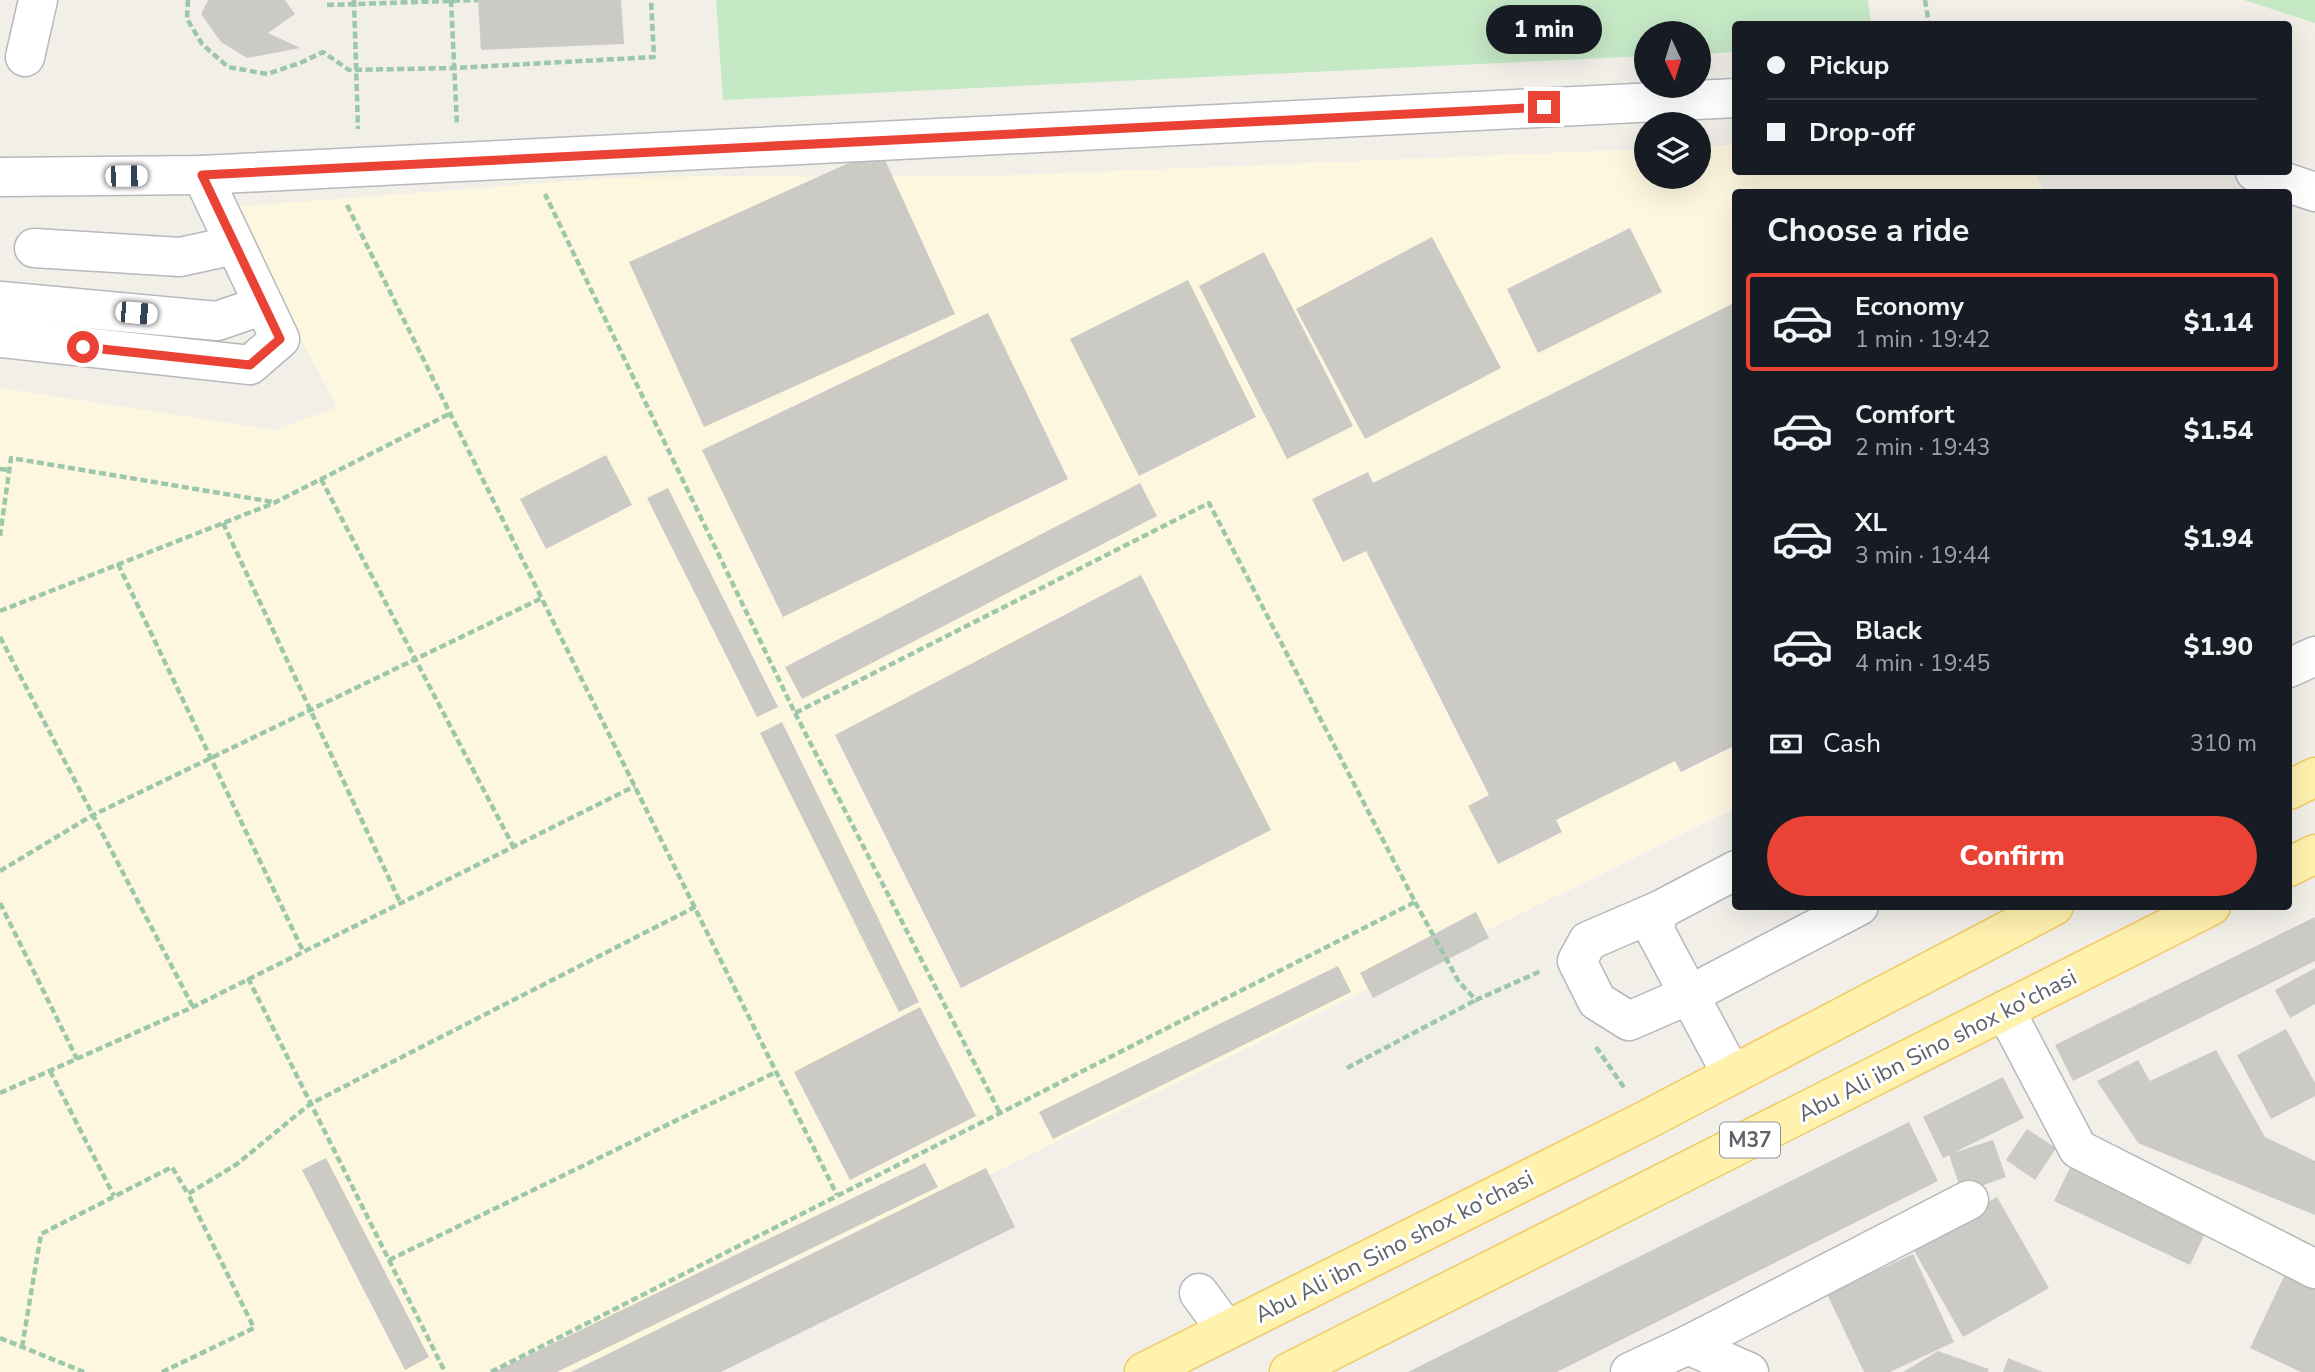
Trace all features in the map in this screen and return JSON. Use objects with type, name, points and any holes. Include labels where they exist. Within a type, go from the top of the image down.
[{"type":"main road","points":[[2292,788],[2315,777]]},
{"type":"main road","points":[[2292,866],[2315,854]]},
{"type":"main road","name":"Abu Ali ibn Sino shox ko'chasi","points":[[1144,1372],[1732,1075],[2046,910]]},
{"type":"main road","name":"Abu Ali ibn Sino shox ko'chasi","points":[[1289,1372],[2203,910]]},
{"type":"lane","points":[[25,57],[38,0]]},
{"type":"lane","points":[[0,177],[202,175],[1732,98]]},
{"type":"lane","points":[[0,338],[250,365],[280,339],[202,175]]},
{"type":"lane","points":[[2264,175],[2315,192]]},
{"type":"lane","points":[[33,248],[180,257],[235,245]]},
{"type":"lane","points":[[1,301],[217,321],[264,305]]},
{"type":"lane","points":[[2292,667],[2315,656]]},
{"type":"lane","points":[[1732,872],[1660,910],[1588,941],[1577,961],[1597,1001],[1629,1021],[1689,995],[1851,910]]},
{"type":"lane","points":[[1660,910],[1654,929],[1732,1075]]},
{"type":"lane","points":[[2005,1010],[2078,1149],[2315,1269]]},
{"type":"lane","points":[[1630,1372],[1688,1345],[1969,1200]]},
{"type":"lane","points":[[1199,1293],[1226,1330]]},
{"type":"lane","points":[[1688,1345],[1749,1372]]},
{"type":"path","points":[[188,0],[187,19],[202,44],[228,67],[267,74],[323,52],[349,70],[455,68],[654,57],[651,0]]},
{"type":"path","points":[[327,5],[354,2],[478,0]]},
{"type":"path","points":[[1924,0],[1928,21]]},
{"type":"path","points":[[452,1],[459,162]]},
{"type":"path","points":[[354,2],[356,69],[344,168],[451,414],[837,1195]]},
{"type":"path","points":[[528,159],[795,713],[1000,1113]]},
{"type":"path","points":[[0,611],[274,502],[451,414]]},
{"type":"path","points":[[0,536],[11,458],[274,502]]},
{"type":"path","points":[[0,468],[9,470]]},
{"type":"path","points":[[321,479],[513,846]]},
{"type":"path","points":[[491,1372],[1415,902],[1209,503],[795,713]]},
{"type":"path","points":[[223,523],[400,902]]},
{"type":"path","points":[[118,564],[303,951]]},
{"type":"path","points":[[0,870],[93,814],[542,598]]},
{"type":"path","points":[[0,637],[193,1007]]},
{"type":"path","points":[[0,1093],[193,1007],[635,786]]},
{"type":"path","points":[[0,904],[77,1059]]},
{"type":"path","points":[[188,1194],[237,1164],[310,1104],[695,907]]},
{"type":"path","points":[[248,978],[445,1372]]},
{"type":"path","points":[[1347,1068],[1476,1000]]},
{"type":"path","points":[[50,1071],[114,1196]]},
{"type":"path","points":[[389,1260],[776,1072]]},
{"type":"path","points":[[22,1347],[41,1234],[172,1167],[254,1328],[162,1372]]},
{"type":"path","points":[[0,1338],[84,1372]]},
{"type":"shaded area","points":[[1732,145],[1732,175],[2036,175],[2043,189],[1732,189],[1732,810],[977,1181],[695,1372],[0,1372],[0,388],[275,430],[337,407],[231,207],[624,177],[992,176],[1634,150],[1634,189],[1711,189],[1711,146]]},
{"type":"green space","points":[[716,0],[1868,0],[1871,21],[1732,21],[1732,52],[1712,53],[1712,21],[1634,21],[1634,57],[723,100]]},
{"type":"green space","points":[[2244,0],[2315,0],[2315,23]]},
{"type":"building","points":[[208,0],[285,0],[295,14],[268,33],[300,48],[247,58],[221,42],[201,14]]},
{"type":"building","points":[[478,0],[621,0],[624,44],[481,50]]},
{"type":"building","points":[[880,149],[955,314],[704,427],[629,262]]},
{"type":"building","points":[[1630,228],[1662,292],[1538,353],[1507,289]]},
{"type":"building","points":[[1432,237],[1501,368],[1365,439],[1296,309]]},
{"type":"building","points":[[1264,252],[1353,426],[1287,459],[1199,286]]},
{"type":"building","points":[[1188,280],[1256,417],[1139,476],[1070,339]]},
{"type":"building","points":[[1732,304],[1732,747],[1681,772],[1675,761],[1556,820],[1562,832],[1498,864],[1468,806],[1489,795],[1366,551],[1343,562],[1312,499],[1368,472],[1373,483]]},
{"type":"building","points":[[988,313],[1068,479],[783,617],[702,450]]},
{"type":"building","points":[[606,455],[632,505],[546,549],[520,499]]},
{"type":"building","points":[[1140,483],[1157,516],[802,699],[785,667]]},
{"type":"building","points":[[668,488],[778,707],[757,717],[647,498]]},
{"type":"building","points":[[1141,575],[1271,830],[961,988],[835,735]]},
{"type":"building","points":[[782,722],[919,1002],[899,1012],[760,733]]},
{"type":"building","points":[[1476,912],[1489,938],[1373,998],[1360,973]]},
{"type":"building","points":[[2315,917],[2315,961],[2073,1081],[2055,1045]]},
{"type":"building","points":[[1338,966],[1351,992],[1053,1139],[1039,1112]]},
{"type":"building","points":[[2315,968],[2315,1004],[2290,1018],[2275,990]]},
{"type":"building","points":[[920,1007],[976,1116],[850,1180],[794,1072]]},
{"type":"building","points":[[2286,1029],[2315,1083],[2315,1096],[2271,1119],[2237,1055]]},
{"type":"building","points":[[2216,1050],[2265,1137],[2315,1161],[2315,1215],[2138,1143],[2097,1081],[2138,1060],[2150,1081]]},
{"type":"building","points":[[2003,1077],[2024,1118],[1953,1153],[1993,1140],[2006,1177],[1962,1193],[1949,1155],[1943,1158],[1923,1117]]},
{"type":"building","points":[[1909,1122],[1938,1181],[1557,1372],[1408,1372]]},
{"type":"building","points":[[2027,1129],[2056,1148],[2035,1180],[2006,1160]]},
{"type":"building","points":[[326,1158],[429,1357],[405,1370],[302,1170]]},
{"type":"building","points":[[2074,1159],[2210,1223],[2190,1265],[2054,1201]]},
{"type":"building","points":[[925,1163],[938,1187],[557,1372],[494,1372]]},
{"type":"building","points":[[986,1168],[1015,1227],[721,1372],[571,1372]]},
{"type":"building","points":[[1997,1197],[2049,1288],[1963,1337],[1911,1245]]},
{"type":"building","points":[[1913,1254],[1954,1342],[1890,1372],[1864,1372],[1827,1294]]},
{"type":"building","points":[[2289,1266],[2315,1278],[2315,1372],[2301,1372],[2250,1348]]},
{"type":"building","points":[[1938,1351],[1989,1369],[1988,1372],[1903,1372]]},
{"type":"building","points":[[2008,1358],[2043,1372],[2003,1372]]},
{"type":"route","points":[[83,347],[250,365],[280,339],[202,175],[1544,107]]}]
